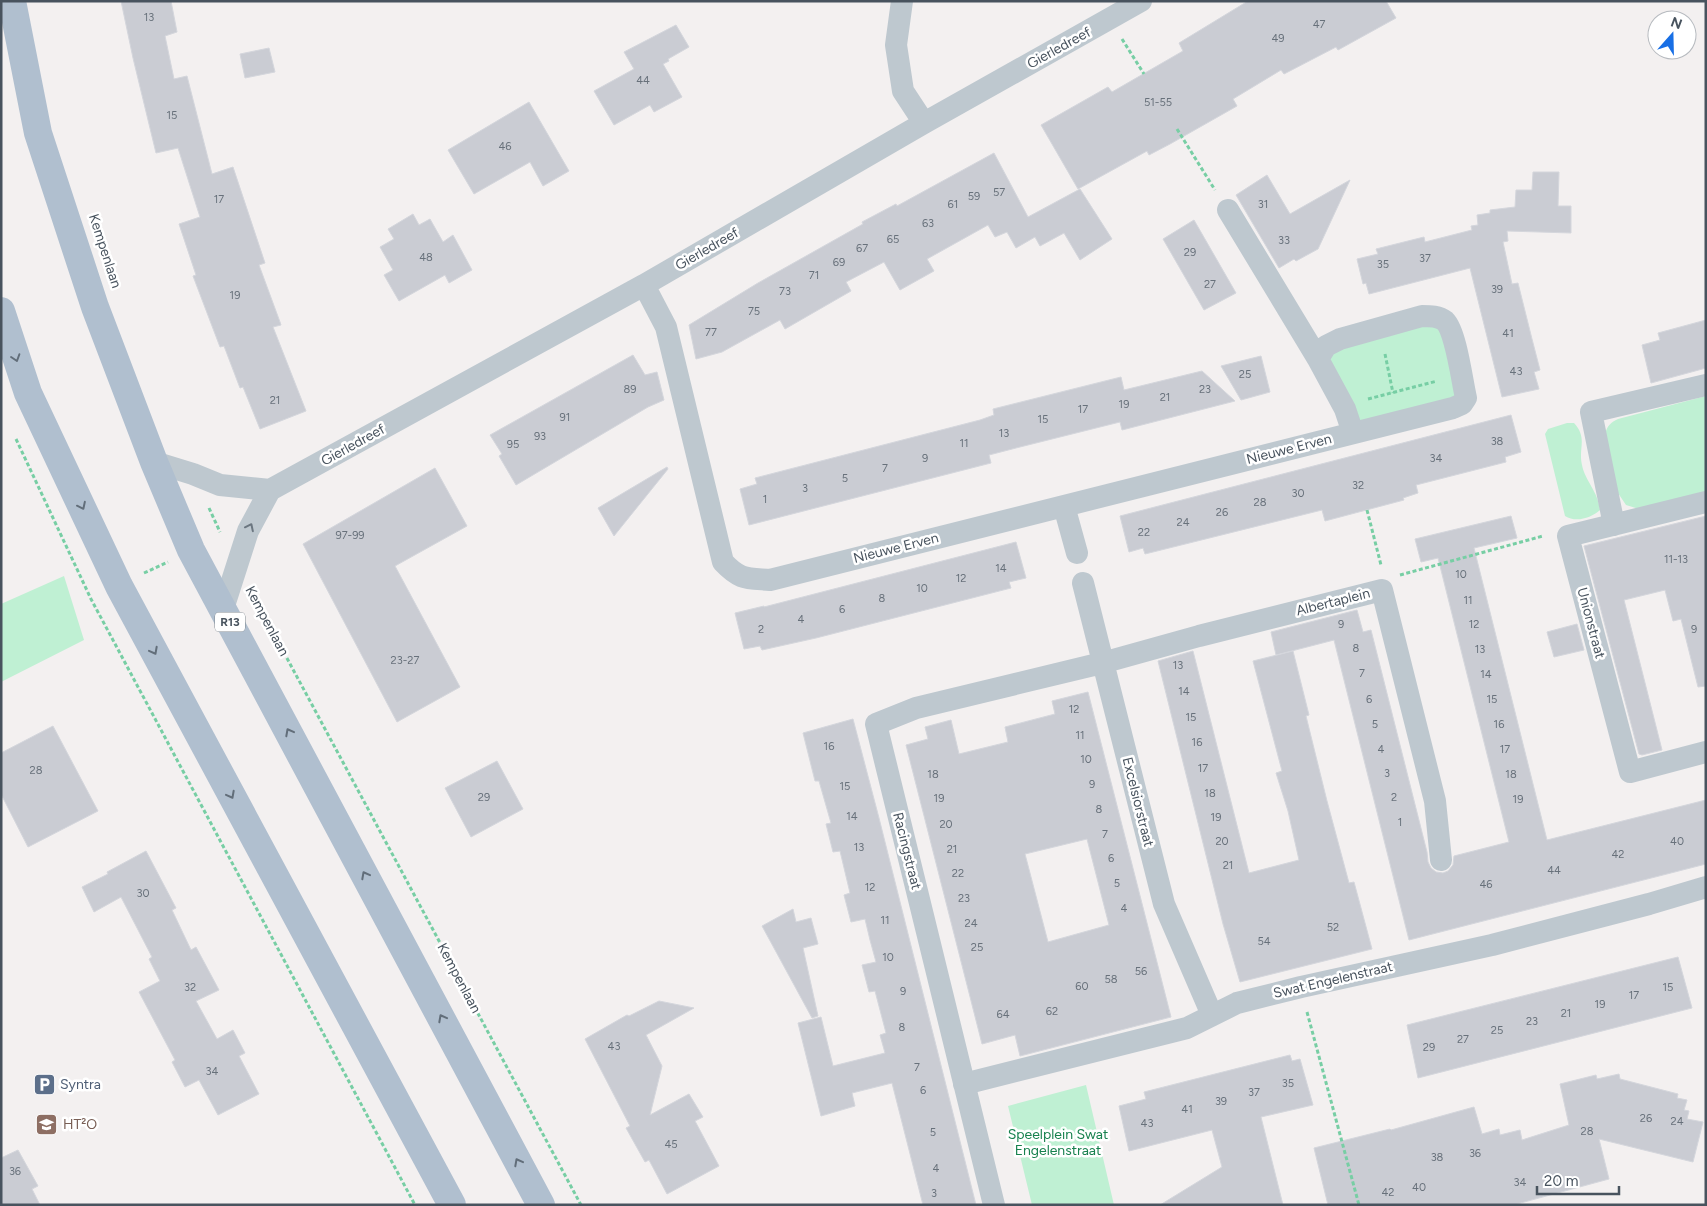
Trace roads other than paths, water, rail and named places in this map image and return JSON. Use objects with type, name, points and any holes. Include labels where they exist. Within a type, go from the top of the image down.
[{"type":"main road","name":"Kempenlaan","points":[[12,1],[38,133],[95,307],[154,462],[191,550],[541,1205]]},
{"type":"main road","points":[[1,311],[28,393],[119,586],[452,1205]]},
{"type":"street","points":[[902,1],[896,45],[904,91],[924,123]]},
{"type":"street","name":"Gierledreef","points":[[270,490],[644,285],[924,123],[1142,1]]},
{"type":"street","points":[[1228,210],[1318,359],[1343,406],[1353,433]]},
{"type":"street","name":"Nieuwe Erven","points":[[644,285],[666,327],[723,562],[741,577],[770,580],[1353,433],[1462,404],[1466,398],[1451,331],[1444,320],[1434,316],[1422,316],[1340,339],[1326,346],[1318,359]]},
{"type":"street","points":[[1706,385],[1591,412],[1614,525],[1706,502]]},
{"type":"street","points":[[154,462],[193,474],[220,485],[270,490],[248,531],[223,610]]},
{"type":"street","points":[[1064,506],[1076,553]]},
{"type":"street","name":"Unionstraat","points":[[1614,525],[1568,536],[1630,772],[1706,752]]},
{"type":"street","name":"Excelsiorstraat","points":[[1083,583],[1164,904],[1212,1015]]},
{"type":"street","name":"Albertaplein","points":[[1102,663],[1199,636],[1382,590],[1435,801],[1441,860]]},
{"type":"street","name":"Racingstraat","points":[[994,1205],[876,724],[916,708],[1102,663]]},
{"type":"street","name":"Swat Engelenstraat","points":[[964,1084],[1187,1028],[1237,1003],[1492,945],[1706,888]]},
{"type":"place","name":"Syntra","points":[[44,1084]]},
{"type":"place","name":"HT²O","points":[[47,1124]]},
{"type":"park label","name":"Speelplein Swat Engelenstraat","points":[[1058,1142]]}]
